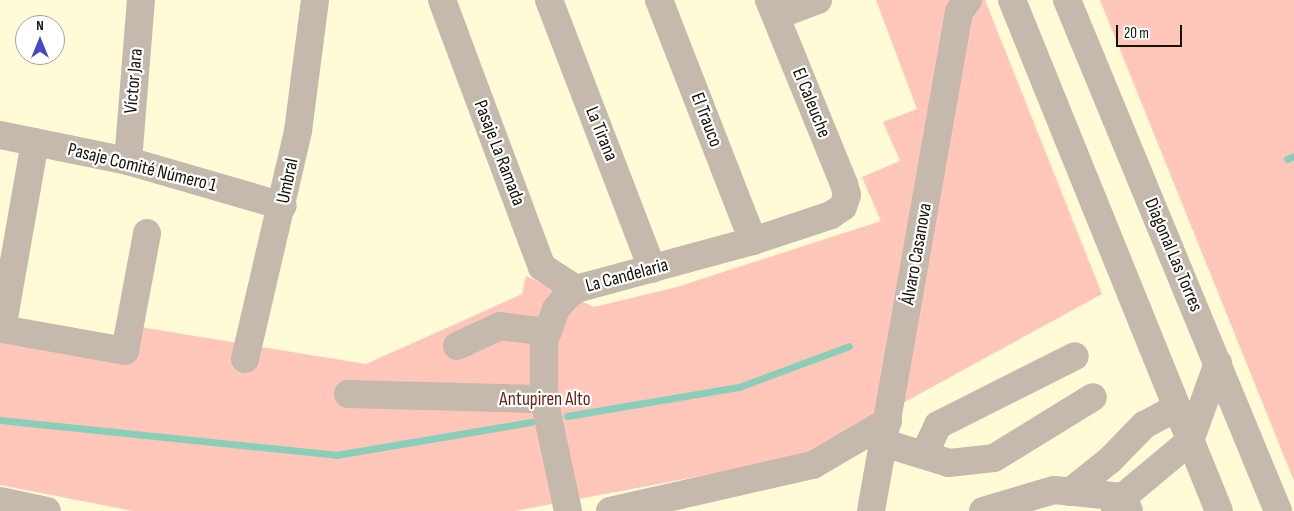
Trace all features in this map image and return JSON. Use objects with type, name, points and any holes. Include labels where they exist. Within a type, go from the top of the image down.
[{"type":"street","name":"Víctor Jara","points":[[128,161],[141,0]]},
{"type":"street","name":"Umbral","points":[[245,360],[283,206],[298,131],[315,0]]},
{"type":"street","name":"Pasaje La Ramada","points":[[442,0],[542,268],[576,290]]},
{"type":"street","name":"La Tirana","points":[[549,0],[652,268]]},
{"type":"street","name":"El Trauco","points":[[659,0],[753,241]]},
{"type":"street","points":[[772,8],[818,0]]},
{"type":"street","name":"Álvaro Casanova","points":[[871,511],[959,12],[968,0]]},
{"type":"street","points":[[1012,0],[1174,409],[1190,441],[1219,511]]},
{"type":"street","name":"Diagonal Las Torres","points":[[1067,0],[1278,511]]},
{"type":"street","name":"El Caleuche","points":[[772,8],[844,184],[847,195],[843,207]]},
{"type":"street","name":"Pasaje Comité Número 1","points":[[0,135],[128,161],[283,206]]},
{"type":"street","points":[[35,142],[2,329],[125,351],[146,233]]},
{"type":"street","name":"La Candelaria","points":[[568,511],[544,399],[547,332],[556,308],[576,290],[753,241],[831,215],[843,207]]},
{"type":"street","points":[[457,346],[500,326],[547,332]]},
{"type":"street","points":[[924,455],[938,425],[1075,356]]},
{"type":"street","points":[[983,511],[1054,490],[1070,492],[1123,506],[1190,441],[1218,363]]},
{"type":"street","points":[[348,394],[544,399]]},
{"type":"street","points":[[610,511],[813,465],[886,432],[924,455],[949,463],[994,458],[1093,397]]},
{"type":"street","points":[[1070,492],[1110,460],[1144,425],[1174,409]]},
{"type":"street","points":[[0,501],[47,511]]},
{"type":"green space","name":"Antupiren Alto","points":[[876,0],[985,0],[1102,294],[806,456],[515,511],[133,511],[0,485],[0,325],[137,348],[140,327],[366,364],[522,294],[526,276],[594,307],[677,287],[881,221],[862,177],[900,161],[883,122],[917,109]]},
{"type":"green space","points":[[1100,0],[1294,0],[1294,481]]},
{"type":"waterway","points":[[1287,159],[1294,156]]},
{"type":"waterway","points":[[567,416],[739,387],[849,346]]},
{"type":"waterway","points":[[0,420],[336,455],[531,422]]}]
